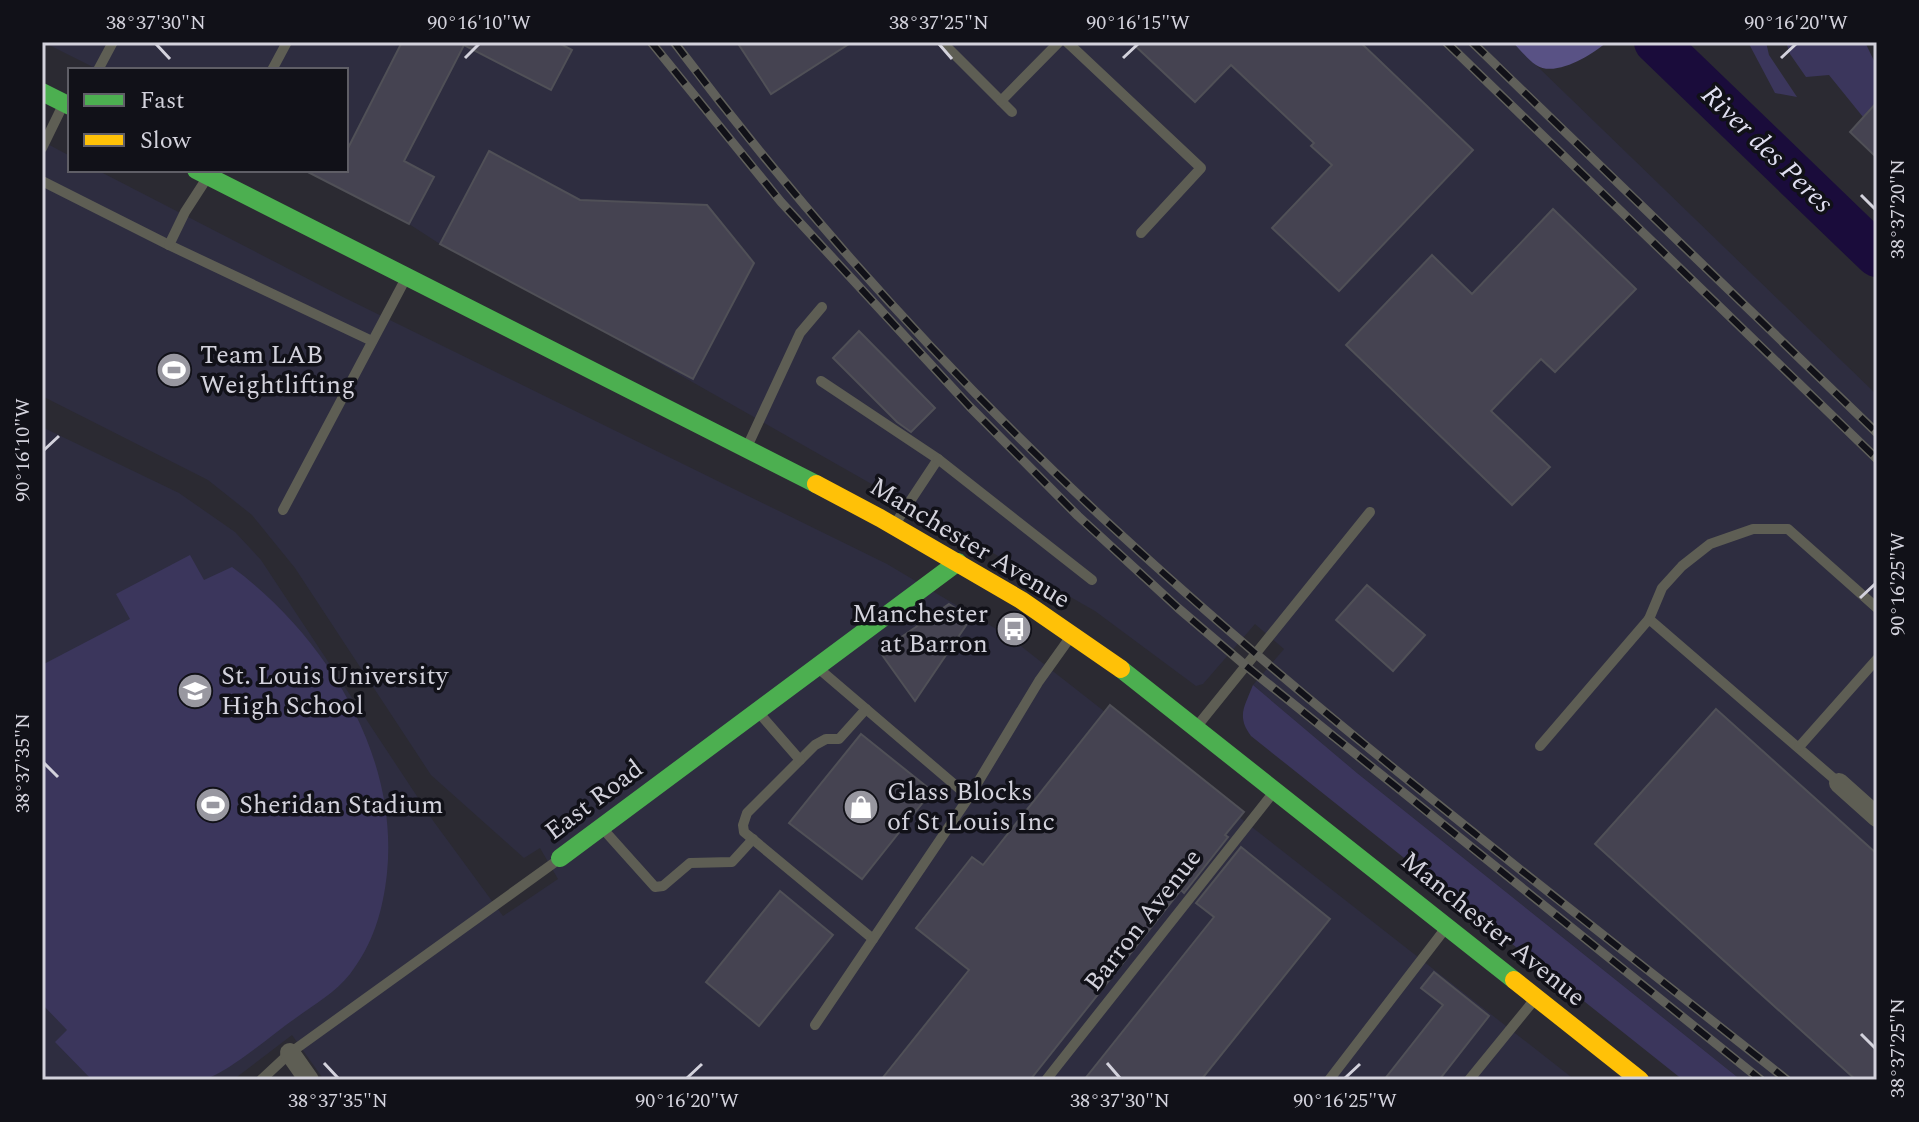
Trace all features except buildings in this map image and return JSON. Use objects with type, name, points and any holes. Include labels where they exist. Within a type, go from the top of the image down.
[{"type":"main road","points":[[42,92],[67,105]]},
{"type":"main road","name":"Manchester Avenue","points":[[206,172],[894,526],[1073,634],[1196,726],[1640,1080]]},
{"type":"main road","name":"East Road","points":[[560,858],[958,562]]},
{"type":"street","points":[[1839,783],[1877,817]]},
{"type":"street","points":[[290,1053],[309,1080]]},
{"type":"lane","points":[[99,68],[113,42]]},
{"type":"lane","points":[[273,68],[287,42]]},
{"type":"lane","points":[[942,42],[1012,112]]},
{"type":"lane","points":[[1001,101],[1059,42]]},
{"type":"lane","points":[[1067,42],[1201,168],[1141,233]]},
{"type":"lane","points":[[42,148],[67,105]]},
{"type":"lane","points":[[169,245],[206,172]]},
{"type":"lane","points":[[42,181],[372,341]]},
{"type":"lane","points":[[283,510],[407,276]]},
{"type":"lane","points":[[746,448],[800,333],[822,307]]},
{"type":"lane","points":[[821,381],[938,459],[1092,580]]},
{"type":"lane","points":[[894,526],[938,459]]},
{"type":"lane","points":[[1196,726],[1370,512]]},
{"type":"lane","points":[[1540,746],[1649,619],[1662,588],[1682,566],[1710,544],[1753,529],[1788,529],[1877,608]]},
{"type":"lane","points":[[1649,619],[1839,783]]},
{"type":"lane","points":[[815,1025],[969,797],[1039,681],[1073,634]]},
{"type":"lane","points":[[1799,747],[1877,659]]},
{"type":"lane","points":[[817,667],[969,797]]},
{"type":"lane","points":[[866,709],[839,739],[826,739],[815,745],[747,813],[743,825],[744,832],[873,939]]},
{"type":"lane","points":[[758,711],[800,760]]},
{"type":"lane","name":"Barron Avenue","points":[[1046,1080],[1276,789]]},
{"type":"lane","points":[[601,827],[655,887],[663,886],[690,863],[732,862],[753,839]]},
{"type":"lane","name":"East Road","points":[[261,1080],[290,1053],[560,858]]},
{"type":"lane","points":[[1329,1080],[1448,926]]},
{"type":"lane","points":[[1469,1080],[1537,998]]},
{"type":"shaded area","points":[[43,42],[1512,42],[1877,395],[1877,1080],[1741,1080],[1357,773],[1253,685],[1284,649],[1255,624],[1203,684],[1196,686],[1095,611],[490,267],[440,244],[409,224],[307,172],[348,172],[348,68],[95,68]]},
{"type":"shaded area","points":[[1512,42],[1607,42],[1583,58],[1553,69],[1536,65]]},
{"type":"shaded area","points":[[1748,42],[1766,42],[1769,55],[1797,97],[1775,93]]},
{"type":"shaded area","points":[[1786,42],[1865,42],[1877,67],[1877,108],[1874,106],[1863,117],[1829,75],[1806,77],[1790,54]]},
{"type":"shaded area","points":[[42,141],[68,155],[68,172],[101,172],[343,297],[887,564],[1008,636],[1575,1080],[324,1080],[292,1035],[233,1080],[42,1080],[42,427],[179,493],[235,532],[261,560],[434,822],[503,916],[558,879],[540,848],[524,858],[431,775],[295,568],[252,515],[208,480],[42,396]]},
{"type":"shaded area","name":"Sheridan Stadium","points":[[190,555],[204,580],[232,567],[266,595],[297,627],[349,701],[368,742],[381,785],[388,829],[383,901],[371,939],[344,981],[223,1071],[194,1081],[92,1080],[55,1042],[67,1030],[42,1004],[42,665],[130,619],[116,594]]},
{"type":"shaded area","points":[[1253,685],[1357,773],[1741,1080],[1683,1080],[1251,736],[1243,717]]},
{"type":"waterway","name":"River des Peres","points":[[1656,42],[1877,255]]},
{"type":"railway","points":[[651,42],[781,202],[970,407],[1078,516],[1246,666],[1761,1080]]},
{"type":"railway","points":[[674,42],[774,168],[879,290],[990,408],[1105,520],[1355,737],[1787,1080]]},
{"type":"railway","points":[[1446,42],[1877,459]]},
{"type":"railway","points":[[1472,42],[1877,433]]},
{"type":"traffic: fast","points":[[42,92],[68,105]]},
{"type":"traffic: fast","points":[[200,172],[816,484]]},
{"type":"traffic: fast","points":[[560,858],[958,562]]},
{"type":"traffic: fast","points":[[1121,669],[1514,980]]},
{"type":"traffic: slow","points":[[816,484],[1021,600],[1121,669]]},
{"type":"traffic: slow","points":[[1514,980],[1640,1080]]},
{"type":"place","name":"Team LAB Weightlifting","points":[[174,370]]},
{"type":"place","name":"Manchester at Barron","points":[[1014,629]]},
{"type":"place","name":"St. Louis University High School","points":[[195,691]]},
{"type":"place","name":"Sheridan Stadium","points":[[213,805]]},
{"type":"place","name":"Glass Blocks of St Louis Inc","points":[[861,807]]}]
